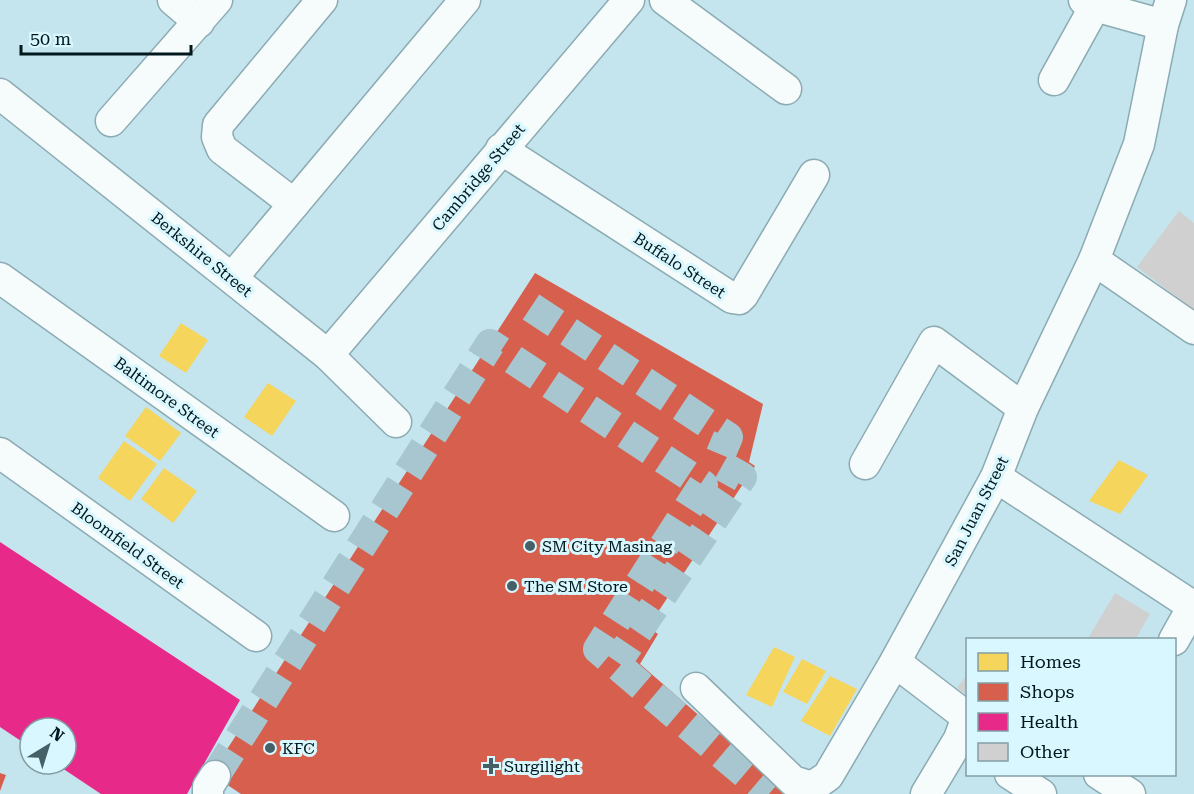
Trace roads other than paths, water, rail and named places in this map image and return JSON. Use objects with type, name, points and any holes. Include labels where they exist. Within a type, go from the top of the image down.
[{"type":"street","points":[[111,121],[208,11],[173,0]]},
{"type":"street","points":[[294,204],[222,149],[217,136],[218,125],[322,0]]},
{"type":"street","points":[[232,278],[465,0]]},
{"type":"street","name":"Cambridge Street","points":[[328,355],[629,0]]},
{"type":"street","points":[[665,0],[786,89]]},
{"type":"street","points":[[1187,0],[1194,5]]},
{"type":"street","points":[[1054,80],[1090,3],[1167,13]]},
{"type":"street","name":"San Juan Street","points":[[696,688],[793,781],[812,787],[828,776],[895,662],[996,477],[1023,408],[1094,260],[1139,144],[1167,13]]},
{"type":"street","name":"Berkshire Street","points":[[0,94],[328,355],[396,422]]},
{"type":"street","name":"Buffalo Street","points":[[501,149],[732,298],[739,298],[743,295],[814,175]]},
{"type":"street","points":[[1094,260],[1194,328]]},
{"type":"street","name":"Baltimore Street","points":[[0,278],[334,516]]},
{"type":"street","points":[[865,464],[934,342],[1023,408]]},
{"type":"street","name":"Bloomfield Street","points":[[0,453],[256,636]]},
{"type":"street","points":[[996,477],[1193,606],[1175,638]]},
{"type":"street","points":[[895,662],[966,716]]},
{"type":"street","points":[[926,794],[963,742],[966,723]]},
{"type":"street","points":[[1102,776],[1130,794]]},
{"type":"tunnel","points":[[531,307],[728,437],[717,463],[742,477],[617,662]]},
{"type":"tunnel","points":[[215,776],[490,344],[703,485],[598,649],[769,794]]},
{"type":"place","name":"SM City Masinag","points":[[530,546]]},
{"type":"place","name":"The SM Store","points":[[512,586]]},
{"type":"place","name":"KFC","points":[[270,748]]},
{"type":"place","name":"Surgilight","points":[[491,766]]}]
